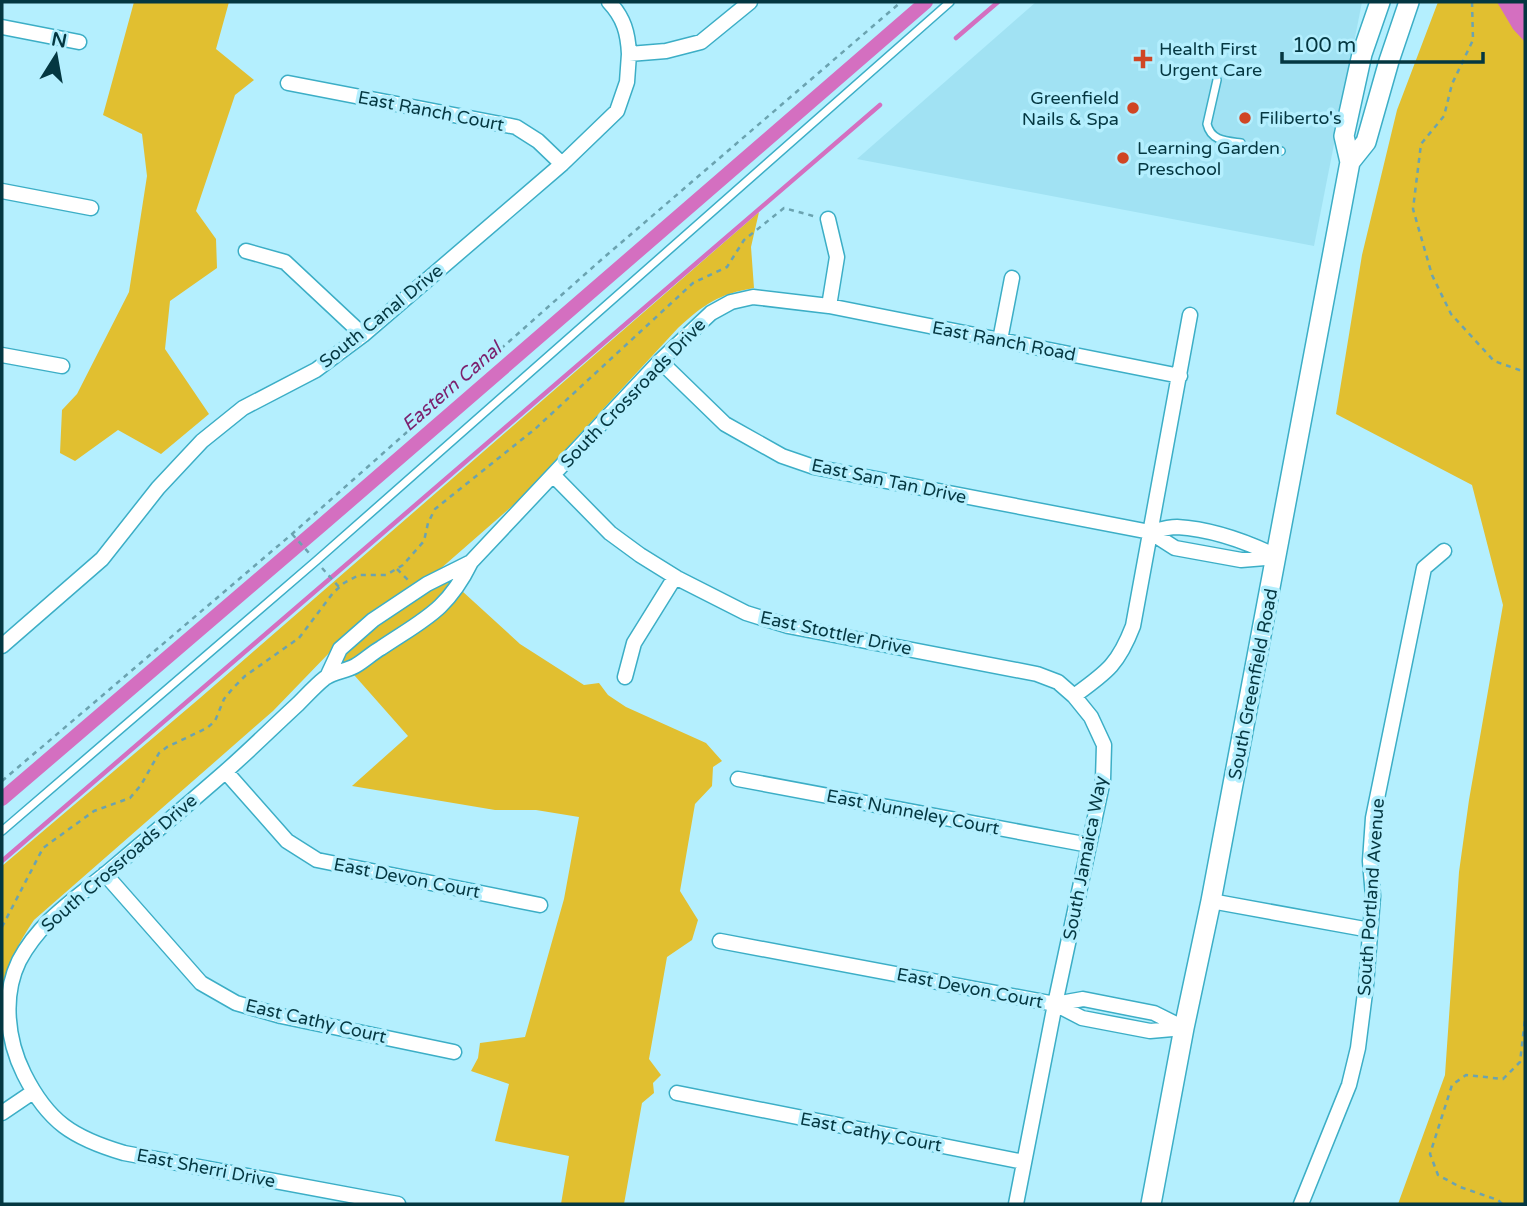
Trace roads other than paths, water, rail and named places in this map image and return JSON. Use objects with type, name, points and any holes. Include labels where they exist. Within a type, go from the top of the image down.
[{"type":"main road","name":"South Greenfield Road","points":[[1150,1204],[1212,901],[1350,162],[1344,136],[1362,54],[1380,2]]},
{"type":"main road","name":"South Greenfield Road","points":[[1350,162],[1366,142],[1409,2]]},
{"type":"street","name":"South Canal Drive","points":[[2,646],[102,559],[158,488],[202,441],[243,408],[316,370],[363,334],[562,164],[617,111],[627,82],[628,33],[618,11],[609,2]]},
{"type":"street","points":[[629,54],[666,51],[701,42],[750,2]]},
{"type":"street","points":[[2,27],[79,42]]},
{"type":"street","name":"East Ranch Court","points":[[288,83],[516,127],[538,141],[562,164]]},
{"type":"street","points":[[2,191],[91,208]]},
{"type":"street","points":[[828,219],[837,257],[829,306]]},
{"type":"street","points":[[246,251],[285,262],[363,334]]},
{"type":"street","points":[[1000,340],[1012,278]]},
{"type":"street","name":"South Crossroads Drive","points":[[33,1092],[19,1064],[10,1032],[8,1010],[18,965],[28,946],[49,919],[226,772],[327,677],[355,666],[438,610],[460,583],[471,562],[660,361],[711,313],[731,302],[753,297],[829,306]]},
{"type":"street","name":"East Ranch Road","points":[[829,306],[1180,376]]},
{"type":"street","points":[[1074,696],[1106,673],[1123,652],[1133,626],[1190,315]]},
{"type":"street","points":[[2,355],[62,366]]},
{"type":"street","name":"East San Tan Drive","points":[[660,361],[725,424],[782,456],[814,467],[1150,532],[1175,548],[1234,559],[1277,557]]},
{"type":"street","name":"East Stottler Drive","points":[[552,475],[610,533],[675,577],[746,613],[788,626],[1037,674],[1058,682],[1074,696]]},
{"type":"street","name":"East San Tan Drive","points":[[1150,532],[1175,527],[1243,539],[1277,557]]},
{"type":"street","name":"South Portland Avenue","points":[[1301,1204],[1345,1097],[1359,1048],[1373,896],[1370,861],[1373,818],[1424,568],[1444,551]]},
{"type":"street","name":"South Crossroads Drive","points":[[327,677],[340,649],[373,620],[426,584],[471,562]]},
{"type":"street","points":[[625,677],[634,643],[675,577]]},
{"type":"street","name":"South Jamaica Way","points":[[1016,1204],[1103,780],[1104,745],[1091,717],[1074,696]]},
{"type":"street","name":"East Devon Court","points":[[226,772],[288,841],[317,860],[540,905]]},
{"type":"street","name":"East Nunneley Court","points":[[738,779],[1088,845]]},
{"type":"street","name":"East Cathy Court","points":[[105,874],[201,983],[236,1003],[281,1016],[454,1052]]},
{"type":"street","points":[[1212,901],[1370,930]]},
{"type":"street","name":"East Devon Court","points":[[720,941],[1055,1004],[1083,999],[1154,1013],[1184,1028]]},
{"type":"street","points":[[2,1113],[33,1092]]},
{"type":"street","name":"East Sherri Drive","points":[[33,1092],[61,1126],[102,1147],[398,1204]]},
{"type":"street","name":"East Cathy Court","points":[[677,1093],[1024,1162]]},
{"type":"lane","points":[[2,831],[316,561],[950,2]]},
{"type":"lane","points":[[1217,80],[1206,124],[1208,131],[1219,139],[1241,143]]},
{"type":"lane","points":[[1254,146],[1281,150]]},
{"type":"waterway","name":"Eastern Canal","points":[[2,799],[926,2]]},
{"type":"waterway","points":[[956,38],[998,2]]},
{"type":"waterway","points":[[2,861],[880,105]]},
{"type":"place","name":"Health First Urgent Care","points":[[1143,59]]},
{"type":"place","name":"Greenfield Nails & Spa","points":[[1133,108]]},
{"type":"place","name":"Filiberto's","points":[[1245,118]]},
{"type":"place","name":"Learning Garden Preschool","points":[[1123,158]]}]
